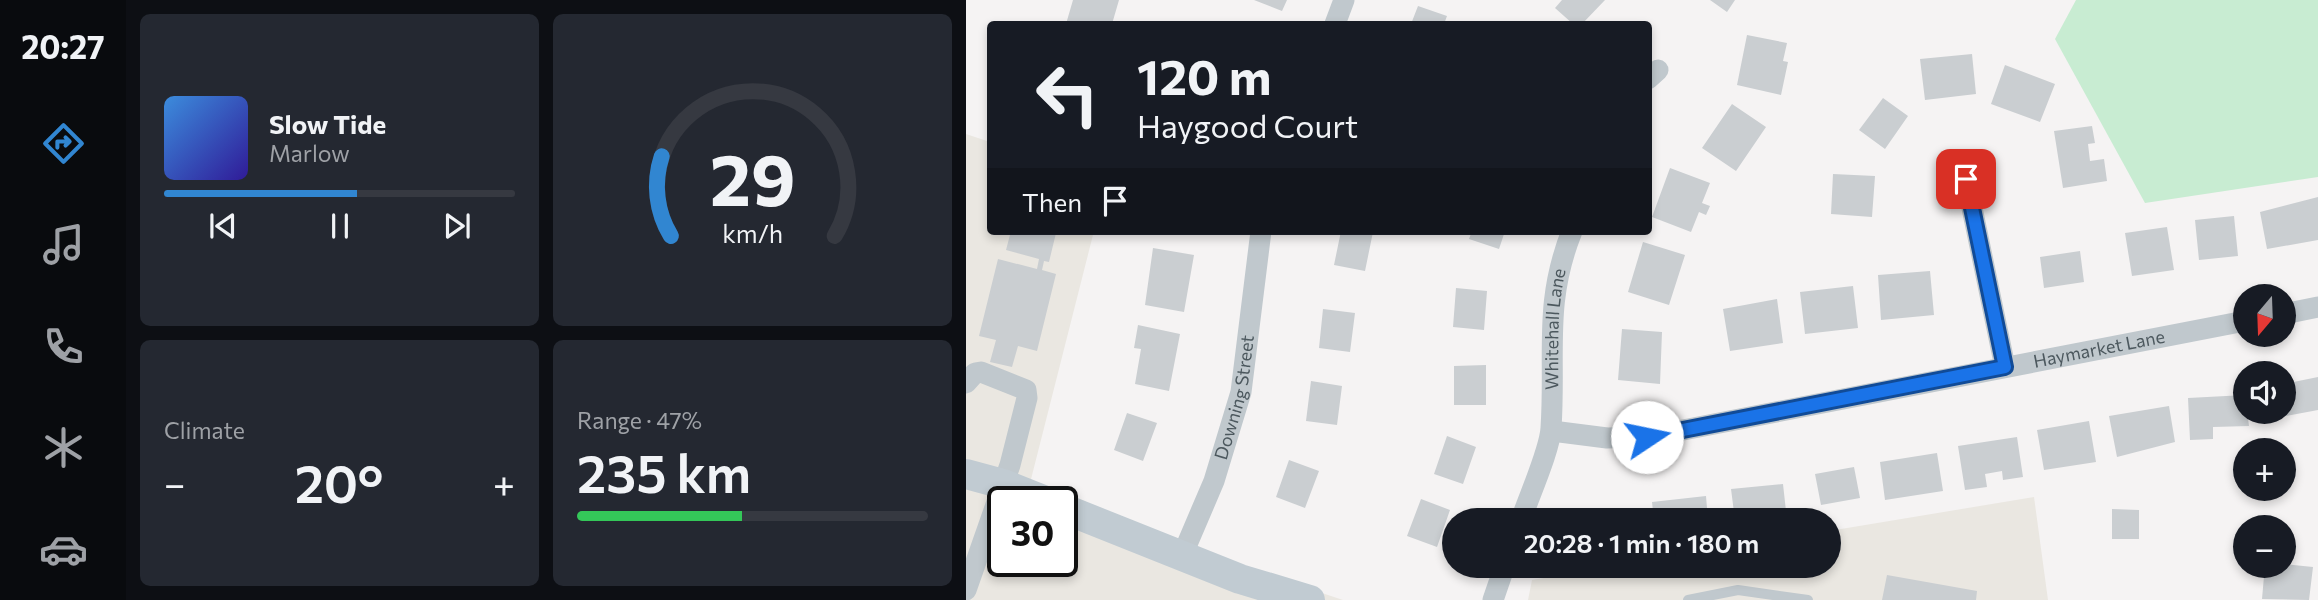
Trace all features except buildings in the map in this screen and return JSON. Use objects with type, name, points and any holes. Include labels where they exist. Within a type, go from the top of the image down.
[{"type":"street","points":[[1336,21],[1344,0]]},
{"type":"street","points":[[1966,179],[2005,367]]},
{"type":"street","name":"Downing Street","points":[[1182,556],[1214,481],[1241,392],[1261,235]]},
{"type":"street","name":"Whitehall Lane","points":[[1552,431],[1551,307],[1555,279],[1571,235]]},
{"type":"street","points":[[2296,312],[2318,307]]},
{"type":"street","name":"Haymarket Lane","points":[[1552,431],[1607,438],[1647,437],[2233,323]]},
{"type":"street","points":[[966,383],[975,373],[981,372],[1026,390],[1027,398],[1003,484],[966,590]]},
{"type":"street","points":[[1525,508],[1552,431]]},
{"type":"street","points":[[966,474],[1008,486]]},
{"type":"street","points":[[1078,514],[1240,579],[1305,599]]},
{"type":"street","points":[[1493,600],[1501,578]]},
{"type":"lane","points":[[1688,600],[1738,590],[1808,600]]},
{"type":"shaded area","points":[[966,134],[987,141],[987,235],[1093,235],[1029,486],[987,486],[987,577],[1078,577],[1078,512],[1343,600],[966,600]]},
{"type":"shaded area","points":[[2034,497],[2048,600],[1528,600],[1532,580],[1544,578],[1841,578],[1841,529]]},
{"type":"green space","points":[[2076,0],[2318,0],[2318,177],[2145,203],[2055,39]]},
{"type":"route","points":[[1647,437],[2005,367],[1966,179]]}]
